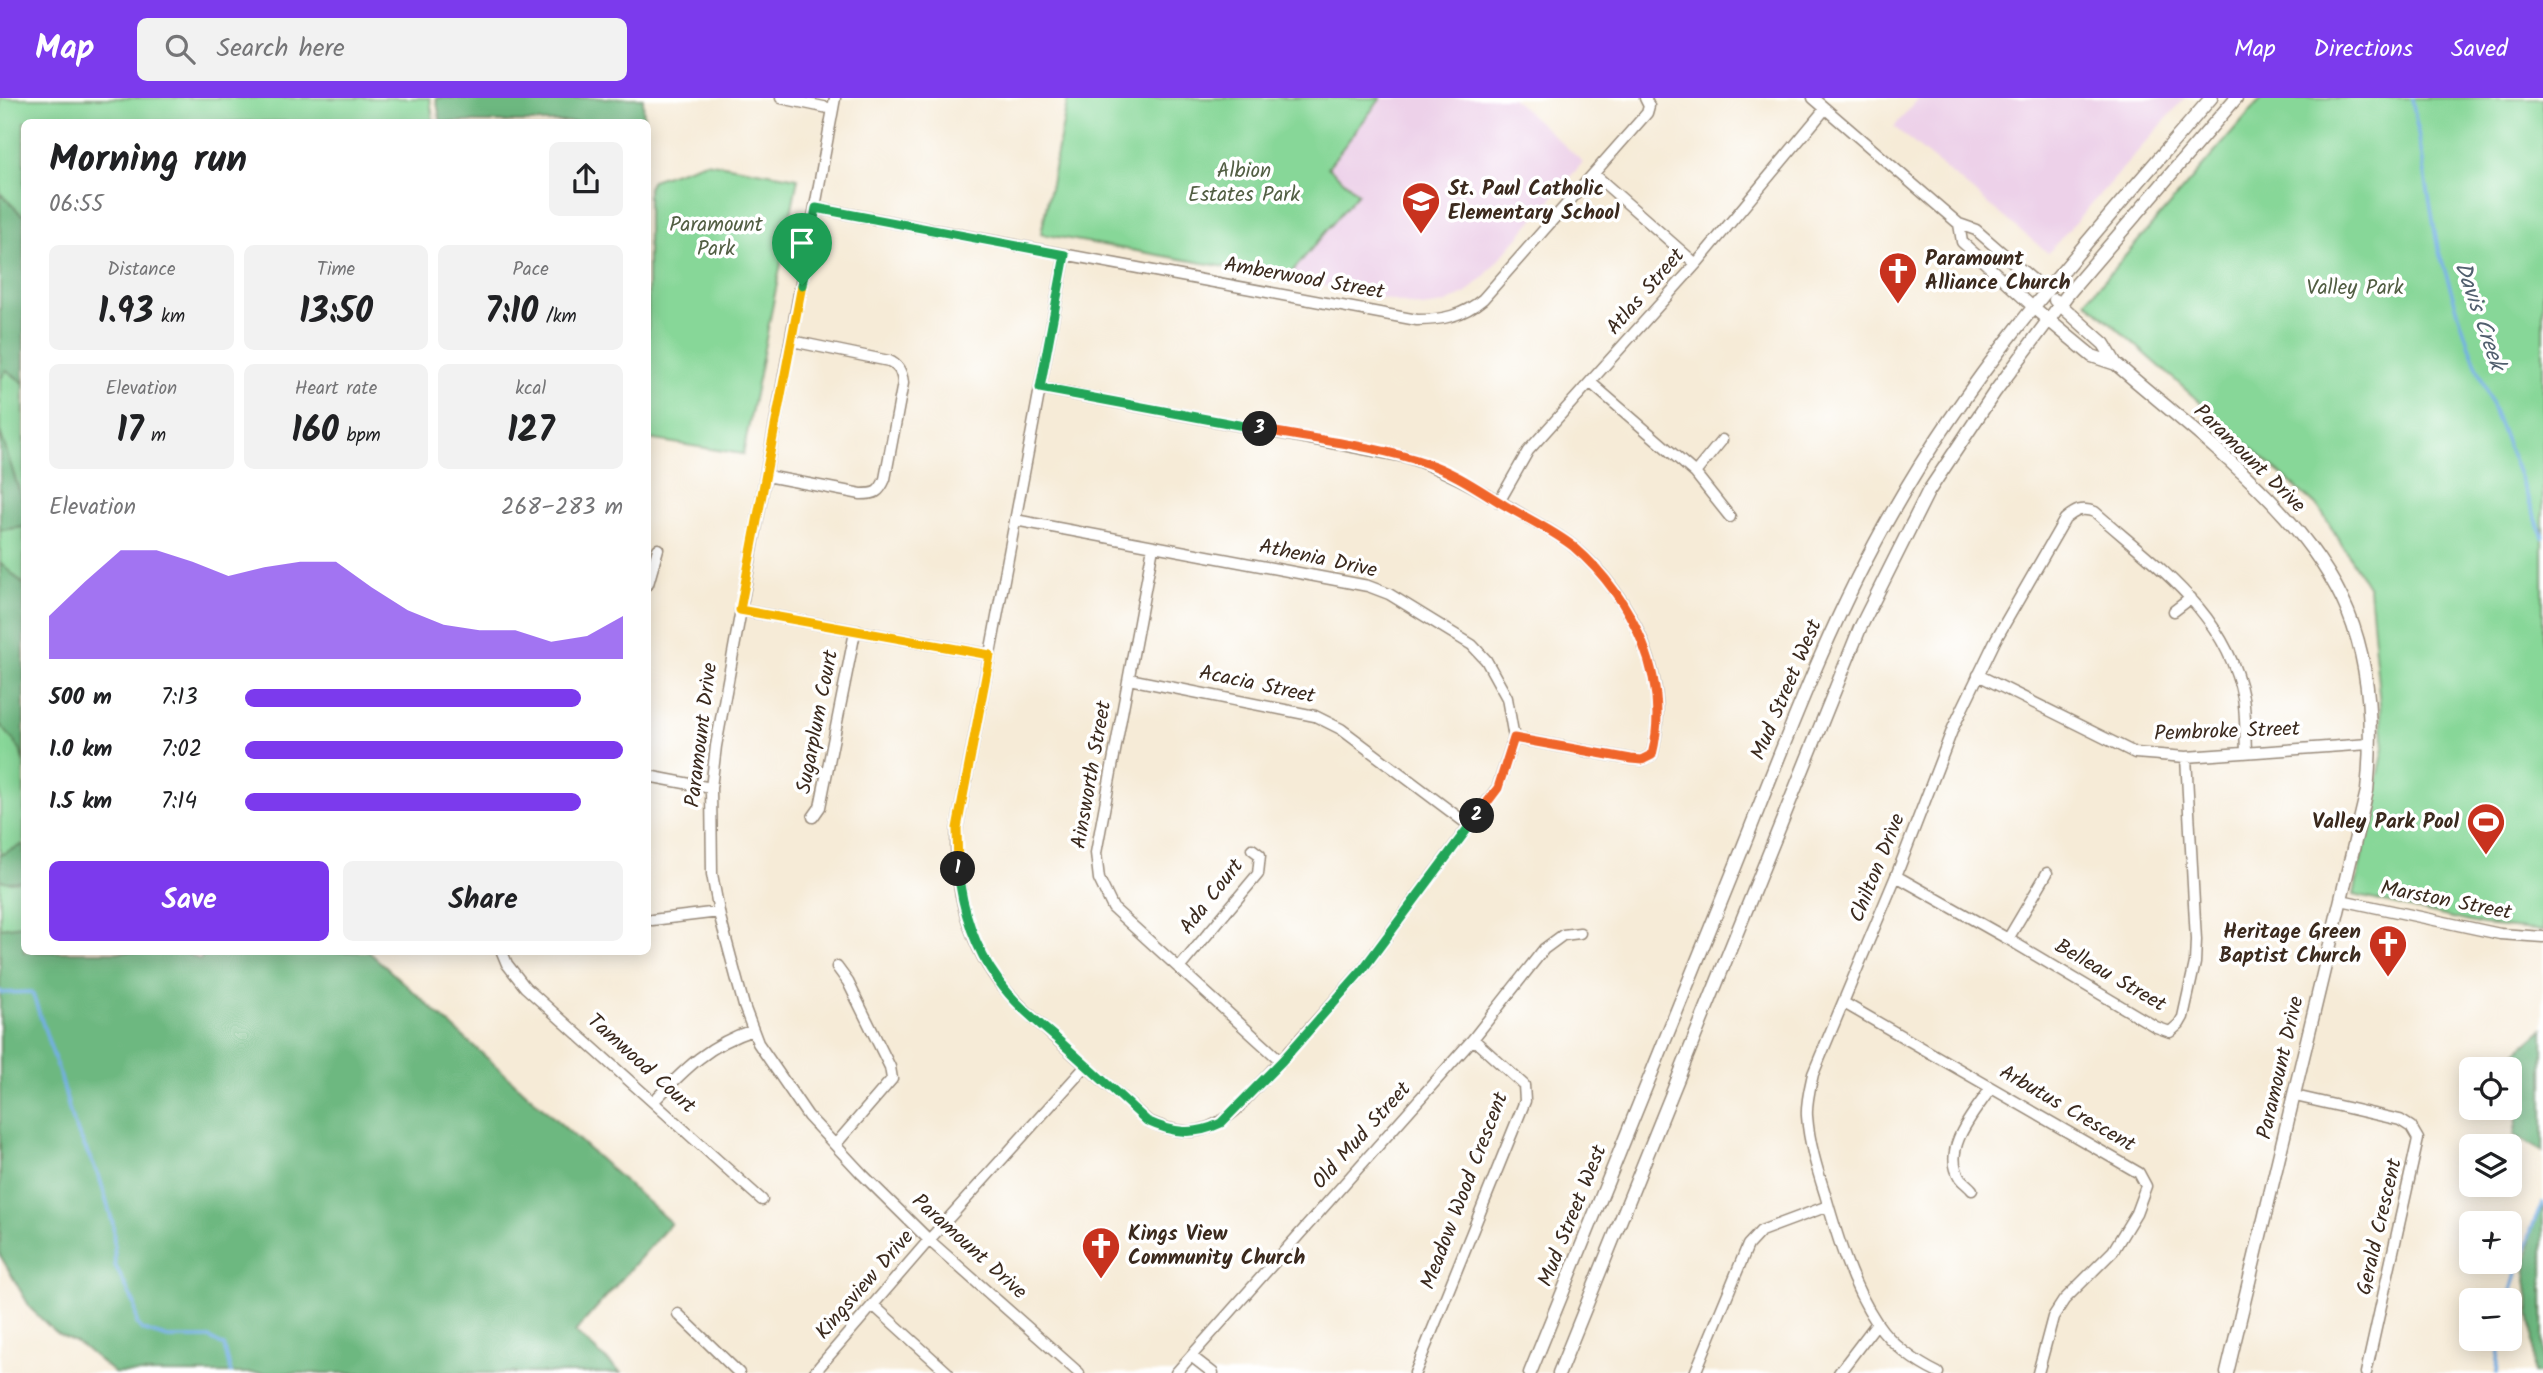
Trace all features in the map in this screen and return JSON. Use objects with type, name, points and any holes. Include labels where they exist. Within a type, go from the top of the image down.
[{"type":"main road","name":"Mud Street West","points":[[1530,1373],[1837,621],[1894,508],[1946,423],[1998,351],[2211,98]]},
{"type":"main road","name":"Mud Street West","points":[[1559,1373],[1860,628],[1928,492],[1994,393],[2049,320],[2236,98]]},
{"type":"main road","name":"Paramount Drive","points":[[2047,292],[2104,344],[2116,364],[2246,477],[2278,509],[2315,554],[2348,612],[2365,671],[2370,722],[2367,791],[2227,1373]]},
{"type":"main road","name":"Paramount Drive","points":[[2034,308],[2092,356],[2116,364]]},
{"type":"street","points":[[781,98],[834,103]]},
{"type":"street","name":"Amberwood Street","points":[[816,208],[1417,320],[1433,320],[1456,315],[1483,299],[1647,113],[1649,106],[1645,98]]},
{"type":"street","name":"Paramount Drive","points":[[1813,98],[1959,224],[1976,230],[2047,292]]},
{"type":"street","name":"Paramount Drive","points":[[834,103],[740,610],[711,788],[712,874],[719,912],[753,1030],[808,1116],[929,1240],[1079,1373]]},
{"type":"street","name":"Atlas Street","points":[[1499,502],[1528,451],[1696,264],[1825,109]]},
{"type":"street","points":[[1594,174],[1696,264]]},
{"type":"street","name":"Paramount Drive","points":[[1959,224],[1962,242],[2034,308]]},
{"type":"street","name":"Athenia Drive","points":[[1015,520],[1368,586],[1389,594],[1472,645],[1486,660],[1507,698],[1514,738],[1498,788],[1363,969],[1282,1061],[1221,1123],[1210,1128],[1188,1133],[1168,1130],[1147,1121],[1027,1012],[998,981],[982,954],[961,897],[957,828],[990,655],[1015,520],[1065,255]]},
{"type":"street","points":[[766,476],[860,494],[875,494],[885,479],[888,466],[903,383],[902,374],[895,363],[792,341]]},
{"type":"street","points":[[1591,383],[1695,473],[1730,517]]},
{"type":"street","points":[[1040,388],[1406,457],[1442,470],[1572,546],[1604,577],[1622,601],[1639,632],[1657,693],[1656,740],[1652,755],[1642,760],[1631,759],[1514,738]]},
{"type":"street","points":[[1695,473],[1722,440]]},
{"type":"street","name":"Chilton Drive","points":[[1938,1373],[1898,1347],[1877,1323],[1853,1279],[1810,1142],[1807,1113],[1813,1074],[1896,876],[1953,728],[1996,639],[2065,519],[2076,510],[2085,509],[2095,513],[2191,598],[2218,630],[2232,658],[2243,699],[2246,751]]},
{"type":"street","name":"Ainsworth Street","points":[[1153,547],[1096,853],[1098,873],[1103,891],[1113,908],[1282,1061]]},
{"type":"street","points":[[651,574],[658,550]]},
{"type":"street","points":[[2174,611],[2191,598]]},
{"type":"street","points":[[740,610],[990,655]]},
{"type":"street","name":"Sugarplum Court","points":[[813,817],[820,807],[855,632]]},
{"type":"street","name":"Pembroke Street","points":[[1978,675],[2135,753],[2186,757],[2369,744]]},
{"type":"street","name":"Acacia Street","points":[[1129,679],[1315,716],[1341,729],[1470,826]]},
{"type":"street","name":"Belleau Street","points":[[1896,876],[2156,1027],[2170,1032],[2179,1024],[2195,963],[2186,757]]},
{"type":"street","points":[[651,777],[711,788]]},
{"type":"street","name":"Ada Court","points":[[1180,967],[1258,874],[1260,855],[1252,849]]},
{"type":"street","points":[[2008,939],[2046,873]]},
{"type":"street","name":"Marston Street","points":[[2341,900],[2500,934],[2543,937]]},
{"type":"street","points":[[652,920],[719,912]]},
{"type":"street","name":"Old Mud Street","points":[[1176,1373],[1474,1039],[1544,949],[1563,935],[1580,933]]},
{"type":"street","name":"Tamwood Court","points":[[503,955],[525,987],[762,1200]]},
{"type":"street","points":[[835,1145],[892,1079],[890,1067],[848,982],[837,967]]},
{"type":"street","name":"Arbutus Crescent","points":[[1844,1003],[2140,1174],[2146,1186],[2136,1213],[2113,1251],[2064,1300],[2053,1317],[2038,1373]]},
{"type":"street","points":[[654,1101],[689,1064],[721,1044],[753,1030]]},
{"type":"street","name":"Meadow Wood Crescent","points":[[1415,1373],[1525,1101],[1524,1086],[1474,1039]]},
{"type":"street","name":"Kingsview Drive","points":[[814,1373],[929,1240],[1086,1066]]},
{"type":"street","points":[[1972,1190],[1961,1178],[1954,1161],[1957,1141],[1991,1088]]},
{"type":"street","name":"Gerald Crescent","points":[[2295,1096],[2400,1120],[2411,1127],[2418,1139],[2366,1373]]},
{"type":"street","points":[[1695,1373],[1748,1245],[1760,1231],[1828,1206]]},
{"type":"street","points":[[873,1305],[948,1373]]},
{"type":"street","points":[[678,1314],[739,1373]]},
{"type":"street","points":[[1839,1373],[1877,1323]]},
{"type":"street","points":[[1191,1356],[1213,1373]]},
{"type":"shaded area","name":"St. Paul Catholic Elementary School","points":[[1381,98],[1512,98],[1583,162],[1482,279],[1465,294],[1444,304],[1422,307],[1287,278],[1358,193],[1327,167]]},
{"type":"shaded area","points":[[1919,98],[2185,98],[2048,253],[1894,127]]},
{"type":"green space","points":[[0,98],[430,98],[433,119],[21,119],[21,946],[0,944]]},
{"type":"green space","points":[[436,98],[643,98],[644,119],[440,119]]},
{"type":"green space","name":"Albion Estates Park","points":[[1068,98],[1381,98],[1328,167],[1358,193],[1287,278],[1041,234]]},
{"type":"green space","name":"Valley Park","points":[[2262,98],[2543,98],[2543,931],[2483,925],[2354,895],[2384,748],[2369,588],[2319,508],[2086,301]]},
{"type":"green space","name":"Paramount Park","points":[[706,162],[798,178],[743,454],[651,439],[652,180]]},
{"type":"green space","points":[[0,193],[21,214],[21,381],[6,370],[0,380]]},
{"type":"green space","points":[[0,431],[21,497],[21,527],[0,530]]},
{"type":"green space","points":[[0,562],[21,582],[21,753],[0,724]]},
{"type":"green space","points":[[21,845],[21,881],[0,880],[0,855]]},
{"type":"green space","points":[[21,925],[21,955],[190,955],[200,960],[202,955],[372,955],[671,1223],[575,1332],[621,1373],[114,1373],[82,1346],[55,1332],[31,1309],[0,1255],[0,928]]},
{"type":"green space","points":[[2543,1029],[2543,1152],[2522,1140],[2522,1134],[2514,1134],[2517,1120],[2522,1120],[2522,1057],[2511,1057]]},
{"type":"green space","points":[[2543,1204],[2543,1373],[2534,1373],[2526,1279],[2531,1230]]},
{"type":"waterway","name":"Davis Creek","points":[[2412,98],[2438,249],[2469,346],[2543,537]]},
{"type":"waterway","points":[[0,991],[32,992],[72,1120],[100,1179],[113,1224],[115,1265],[135,1305],[137,1324],[142,1330],[168,1338],[209,1338],[224,1346],[231,1373]]},
{"type":"waterway","points":[[2512,1288],[2543,1203]]},
{"type":"waterway","points":[[2497,1373],[2499,1351]]},
{"type":"place","name":"St. Paul Catholic Elementary School","points":[[1421,235]]},
{"type":"place","name":"Paramount Alliance Church","points":[[1898,305]]},
{"type":"place","name":"Valley Park Pool","points":[[2486,856]]},
{"type":"place","name":"Heritage Green Baptist Church","points":[[2388,978]]},
{"type":"place","name":"Kings View Community Church","points":[[1101,1280]]},
{"type":"route","points":[[816,208],[1065,255],[1040,388],[1406,457],[1430,464],[1499,502],[1572,546],[1604,577],[1622,601],[1639,632],[1657,693],[1656,740],[1652,755],[1642,760],[1631,759],[1514,738],[1498,788],[1363,969],[1236,1110],[1221,1123],[1188,1133],[1168,1130],[1147,1121],[1027,1012],[998,981],[982,954],[968,921],[958,872],[957,828],[990,655],[740,610],[802,285],[816,208]]}]
